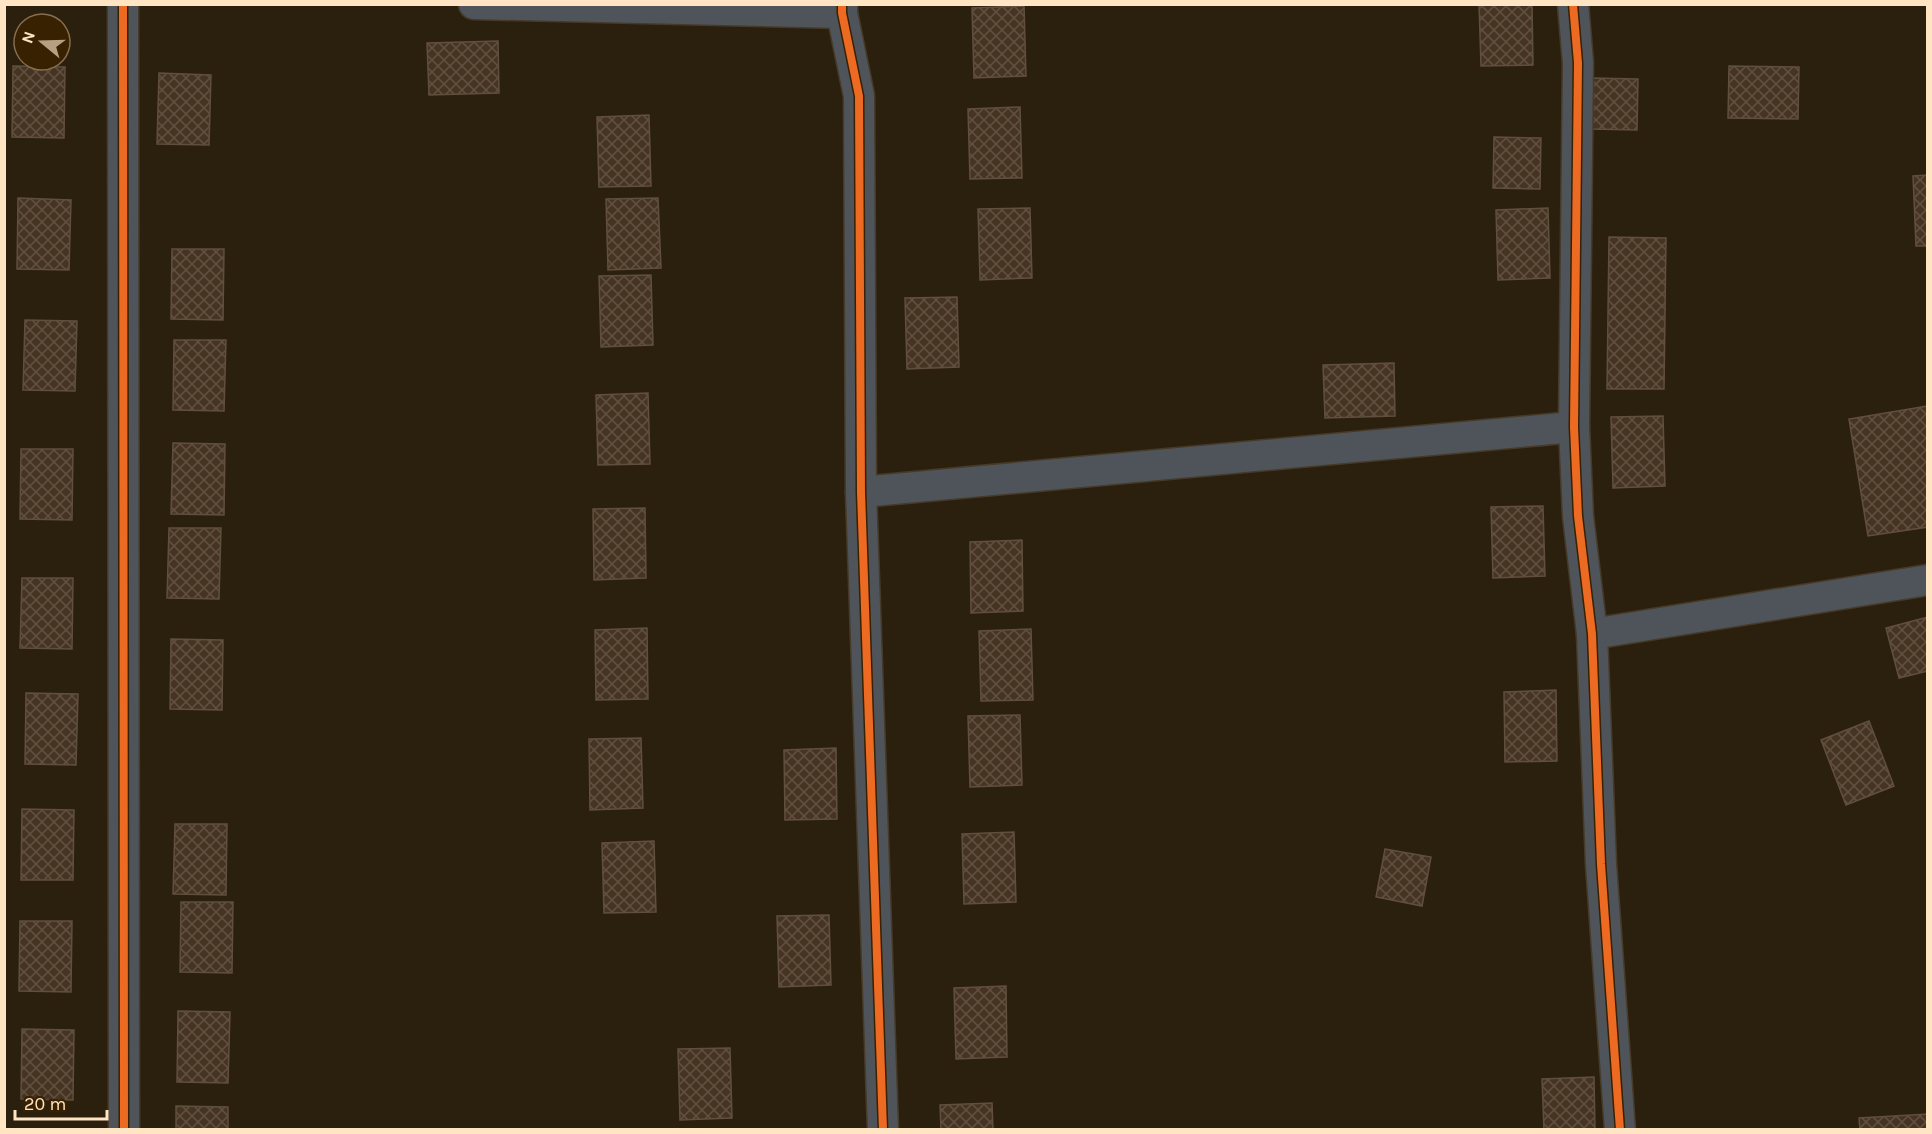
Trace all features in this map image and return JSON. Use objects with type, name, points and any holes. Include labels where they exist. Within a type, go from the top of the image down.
[{"type":"street","points":[[123,4],[124,1130]]},
{"type":"street","points":[[474,4],[843,9],[859,96],[861,492],[883,1130]]},
{"type":"street","points":[[1573,4],[1578,63],[1574,427],[1578,516],[1592,634],[1600,864],[1620,1130]]},
{"type":"street","points":[[861,492],[1574,427]]},
{"type":"street","points":[[1592,634],[1928,580]]},
{"type":"building","points":[[1479,4],[1532,4],[1533,65],[1481,66]]},
{"type":"building","points":[[1024,6],[1026,76],[974,78],[972,8]]},
{"type":"building","points":[[498,41],[499,93],[429,95],[427,43]]},
{"type":"building","points":[[1729,66],[1799,67],[1798,119],[1728,118]]},
{"type":"building","points":[[13,72],[65,72],[64,138],[12,137]]},
{"type":"building","points":[[159,73],[211,75],[209,145],[157,144]]},
{"type":"building","points":[[1592,78],[1638,79],[1637,130],[1591,129]]},
{"type":"building","points":[[1020,107],[1022,178],[970,179],[968,109]]},
{"type":"building","points":[[649,115],[651,186],[599,187],[597,117]]},
{"type":"building","points":[[1494,137],[1541,138],[1540,189],[1493,188]]},
{"type":"building","points":[[1928,175],[1928,246],[1916,246],[1913,176]]},
{"type":"building","points":[[18,198],[71,200],[69,270],[17,269]]},
{"type":"building","points":[[658,198],[661,268],[608,270],[606,199]]},
{"type":"building","points":[[1030,208],[1032,278],[980,280],[978,209]]},
{"type":"building","points":[[1548,208],[1550,278],[1498,280],[1496,210]]},
{"type":"building","points":[[1609,237],[1666,238],[1664,389],[1607,389]]},
{"type":"building","points":[[172,249],[224,249],[223,320],[171,319]]},
{"type":"building","points":[[651,275],[653,345],[601,347],[599,276]]},
{"type":"building","points":[[957,297],[959,367],[907,369],[905,298]]},
{"type":"building","points":[[25,320],[77,321],[75,391],[23,390]]},
{"type":"building","points":[[174,340],[226,340],[224,411],[173,410]]},
{"type":"building","points":[[1394,363],[1395,416],[1325,418],[1323,365]]},
{"type":"building","points":[[648,393],[650,464],[598,465],[596,395]]},
{"type":"building","points":[[1928,406],[1928,527],[1868,536],[1849,419]]},
{"type":"building","points":[[1663,416],[1665,486],[1613,488],[1611,417]]},
{"type":"building","points":[[173,443],[225,444],[224,515],[171,514]]},
{"type":"building","points":[[21,449],[73,449],[72,520],[20,519]]},
{"type":"building","points":[[1543,506],[1545,576],[1493,578],[1491,507]]},
{"type":"building","points":[[645,508],[646,578],[594,580],[593,509]]},
{"type":"building","points":[[169,528],[221,528],[219,599],[167,598]]},
{"type":"building","points":[[1022,540],[1023,611],[971,613],[970,542]]},
{"type":"building","points":[[22,578],[73,578],[72,649],[20,648]]},
{"type":"building","points":[[1928,617],[1928,671],[1899,678],[1886,628]]},
{"type":"building","points":[[647,628],[648,699],[596,700],[595,630]]},
{"type":"building","points":[[1031,629],[1033,700],[981,701],[979,631]]},
{"type":"building","points":[[171,639],[223,640],[222,710],[170,709]]},
{"type":"building","points":[[1556,690],[1557,761],[1505,762],[1504,692]]},
{"type":"building","points":[[26,693],[78,694],[76,765],[25,764]]},
{"type":"building","points":[[1020,715],[1022,785],[970,787],[968,716]]},
{"type":"building","points":[[1869,721],[1894,786],[1846,805],[1821,740]]},
{"type":"building","points":[[641,738],[643,808],[590,810],[589,739]]},
{"type":"building","points":[[836,748],[837,819],[785,820],[784,750]]},
{"type":"building","points":[[22,809],[74,810],[73,880],[21,880]]},
{"type":"building","points":[[175,824],[227,824],[226,895],[173,894]]},
{"type":"building","points":[[1014,832],[1016,902],[964,904],[962,834]]},
{"type":"building","points":[[654,841],[656,912],[604,913],[602,843]]},
{"type":"building","points":[[1385,849],[1431,857],[1422,906],[1376,897]]},
{"type":"building","points":[[181,902],[233,902],[232,973],[180,972]]},
{"type":"building","points":[[829,915],[831,985],[779,987],[777,916]]},
{"type":"building","points":[[20,921],[72,921],[71,992],[19,991]]},
{"type":"building","points":[[1006,986],[1007,1057],[956,1059],[954,988]]},
{"type":"building","points":[[178,1011],[230,1012],[228,1083],[177,1082]]},
{"type":"building","points":[[22,1029],[74,1030],[73,1100],[21,1099]]},
{"type":"building","points":[[730,1048],[732,1118],[680,1120],[678,1049]]},
{"type":"building","points":[[1594,1077],[1595,1130],[1544,1130],[1542,1079]]},
{"type":"building","points":[[992,1103],[993,1130],[941,1130],[940,1105]]},
{"type":"building","points":[[176,1106],[228,1107],[228,1130],[176,1130]]},
{"type":"building","points":[[1928,1114],[1928,1130],[1860,1130],[1859,1118]]},
{"type":"cycle path","points":[[123,4],[124,1130]]},
{"type":"cycle path","points":[[842,4],[859,96],[861,492],[883,1130]]},
{"type":"cycle path","points":[[1573,4],[1578,63],[1574,427],[1578,516],[1592,634],[1601,864],[1620,1130]]}]
